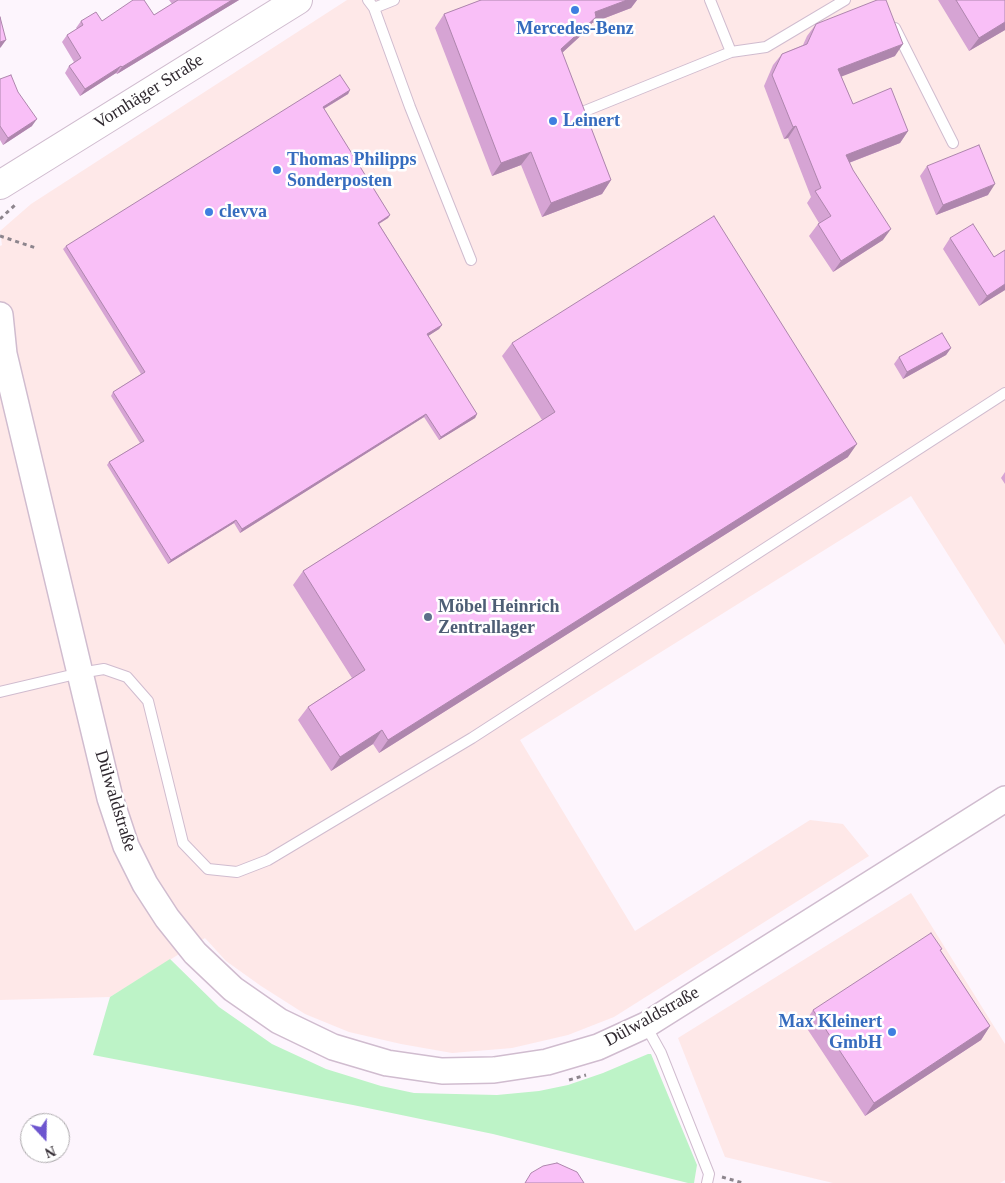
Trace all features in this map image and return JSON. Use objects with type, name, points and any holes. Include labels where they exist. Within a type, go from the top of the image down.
[{"type":"main road","name":"Vornhäger Straße","points":[[0,185],[298,0]]},
{"type":"street","name":"Dülwaldstraße","points":[[0,315],[2,349],[110,798],[126,846],[145,884],[167,918],[195,953],[233,989],[280,1021],[333,1047],[386,1063],[442,1071],[494,1070],[547,1062],[598,1047],[646,1025],[1005,799]]},
{"type":"lane","points":[[394,0],[371,4],[471,260]]},
{"type":"lane","points":[[710,0],[731,52]]},
{"type":"lane","points":[[580,113],[731,52],[766,47],[845,0]]},
{"type":"lane","points":[[890,17],[954,143]]},
{"type":"lane","points":[[0,692],[104,669],[127,677],[148,701],[183,843],[208,869],[237,872],[268,860],[472,738],[1005,393]]},
{"type":"lane","points":[[646,1025],[661,1053],[708,1178]]},
{"type":"path","points":[[0,236],[36,248]]},
{"type":"path","points":[[562,1082],[595,1072]]},
{"type":"path","points":[[708,1178],[743,1183]]},
{"type":"shaded area","points":[[347,0],[1005,0],[1005,645],[911,496],[520,740],[635,931],[810,820],[843,824],[869,856],[614,1017],[568,1035],[512,1048],[452,1053],[349,1032],[305,1014],[261,986],[226,961],[205,938],[110,997],[0,1000],[0,246],[2,245],[0,231],[31,204]]},
{"type":"shaded area","points":[[911,893],[1005,1044],[1005,1180],[1000,1183],[833,1183],[725,1157],[678,1038]]},
{"type":"green space","points":[[170,959],[219,1007],[272,1044],[326,1069],[381,1086],[414,1093],[497,1095],[539,1091],[568,1085],[651,1054],[697,1165],[694,1183],[493,1134],[93,1055],[110,997]]},
{"type":"building","points":[[133,0],[144,0],[154,15],[178,0],[232,0],[85,89],[69,66],[81,58],[67,35],[83,25],[81,21],[96,12],[102,21]]},
{"type":"building","points":[[481,0],[627,0],[595,12],[596,17],[561,49],[611,180],[551,203],[531,152],[501,163],[444,14]]},
{"type":"building","points":[[877,0],[886,0],[903,44],[838,69],[853,104],[891,88],[908,131],[846,155],[853,170],[891,229],[841,261],[818,224],[831,216],[815,191],[821,188],[796,126],[793,127],[772,75],[782,54],[807,44],[816,24]]},
{"type":"building","points":[[956,0],[1005,0],[1005,22],[979,38]]},
{"type":"building","points":[[0,17],[6,40],[0,42]]},
{"type":"building","points":[[11,75],[18,92],[37,119],[8,138],[0,126],[0,79]]},
{"type":"building","points":[[340,75],[350,90],[323,107],[390,215],[378,223],[442,325],[427,334],[477,414],[441,437],[426,414],[242,529],[236,520],[171,560],[109,462],[144,441],[113,392],[145,372],[66,246]]},
{"type":"building","points":[[979,145],[995,184],[943,205],[927,166]]},
{"type":"building","points":[[714,216],[857,444],[388,740],[382,730],[340,757],[308,707],[365,670],[303,571],[555,412],[512,343]]},
{"type":"building","points":[[973,224],[994,257],[1005,250],[1005,284],[987,296],[950,238]]},
{"type":"building","points":[[942,333],[951,348],[907,372],[899,357]]},
{"type":"building","name":"Max Kleinert GmbH","points":[[931,933],[942,949],[940,950],[990,1026],[874,1103],[813,1010]]},
{"type":"building","points":[[557,1163],[577,1172],[584,1183],[525,1183],[531,1173],[543,1166]]},
{"type":"place","name":"Mercedes-Benz","points":[[575,10]]},
{"type":"place","name":"Leinert","points":[[553,121]]},
{"type":"place","name":"Thomas Philipps Sonderposten","points":[[277,170]]},
{"type":"place","name":"clevva","points":[[209,212]]},
{"type":"place","name":"Möbel Heinrich Zentrallager","points":[[428,617]]},
{"type":"place","name":"Max Kleinert GmbH","points":[[892,1032]]}]
